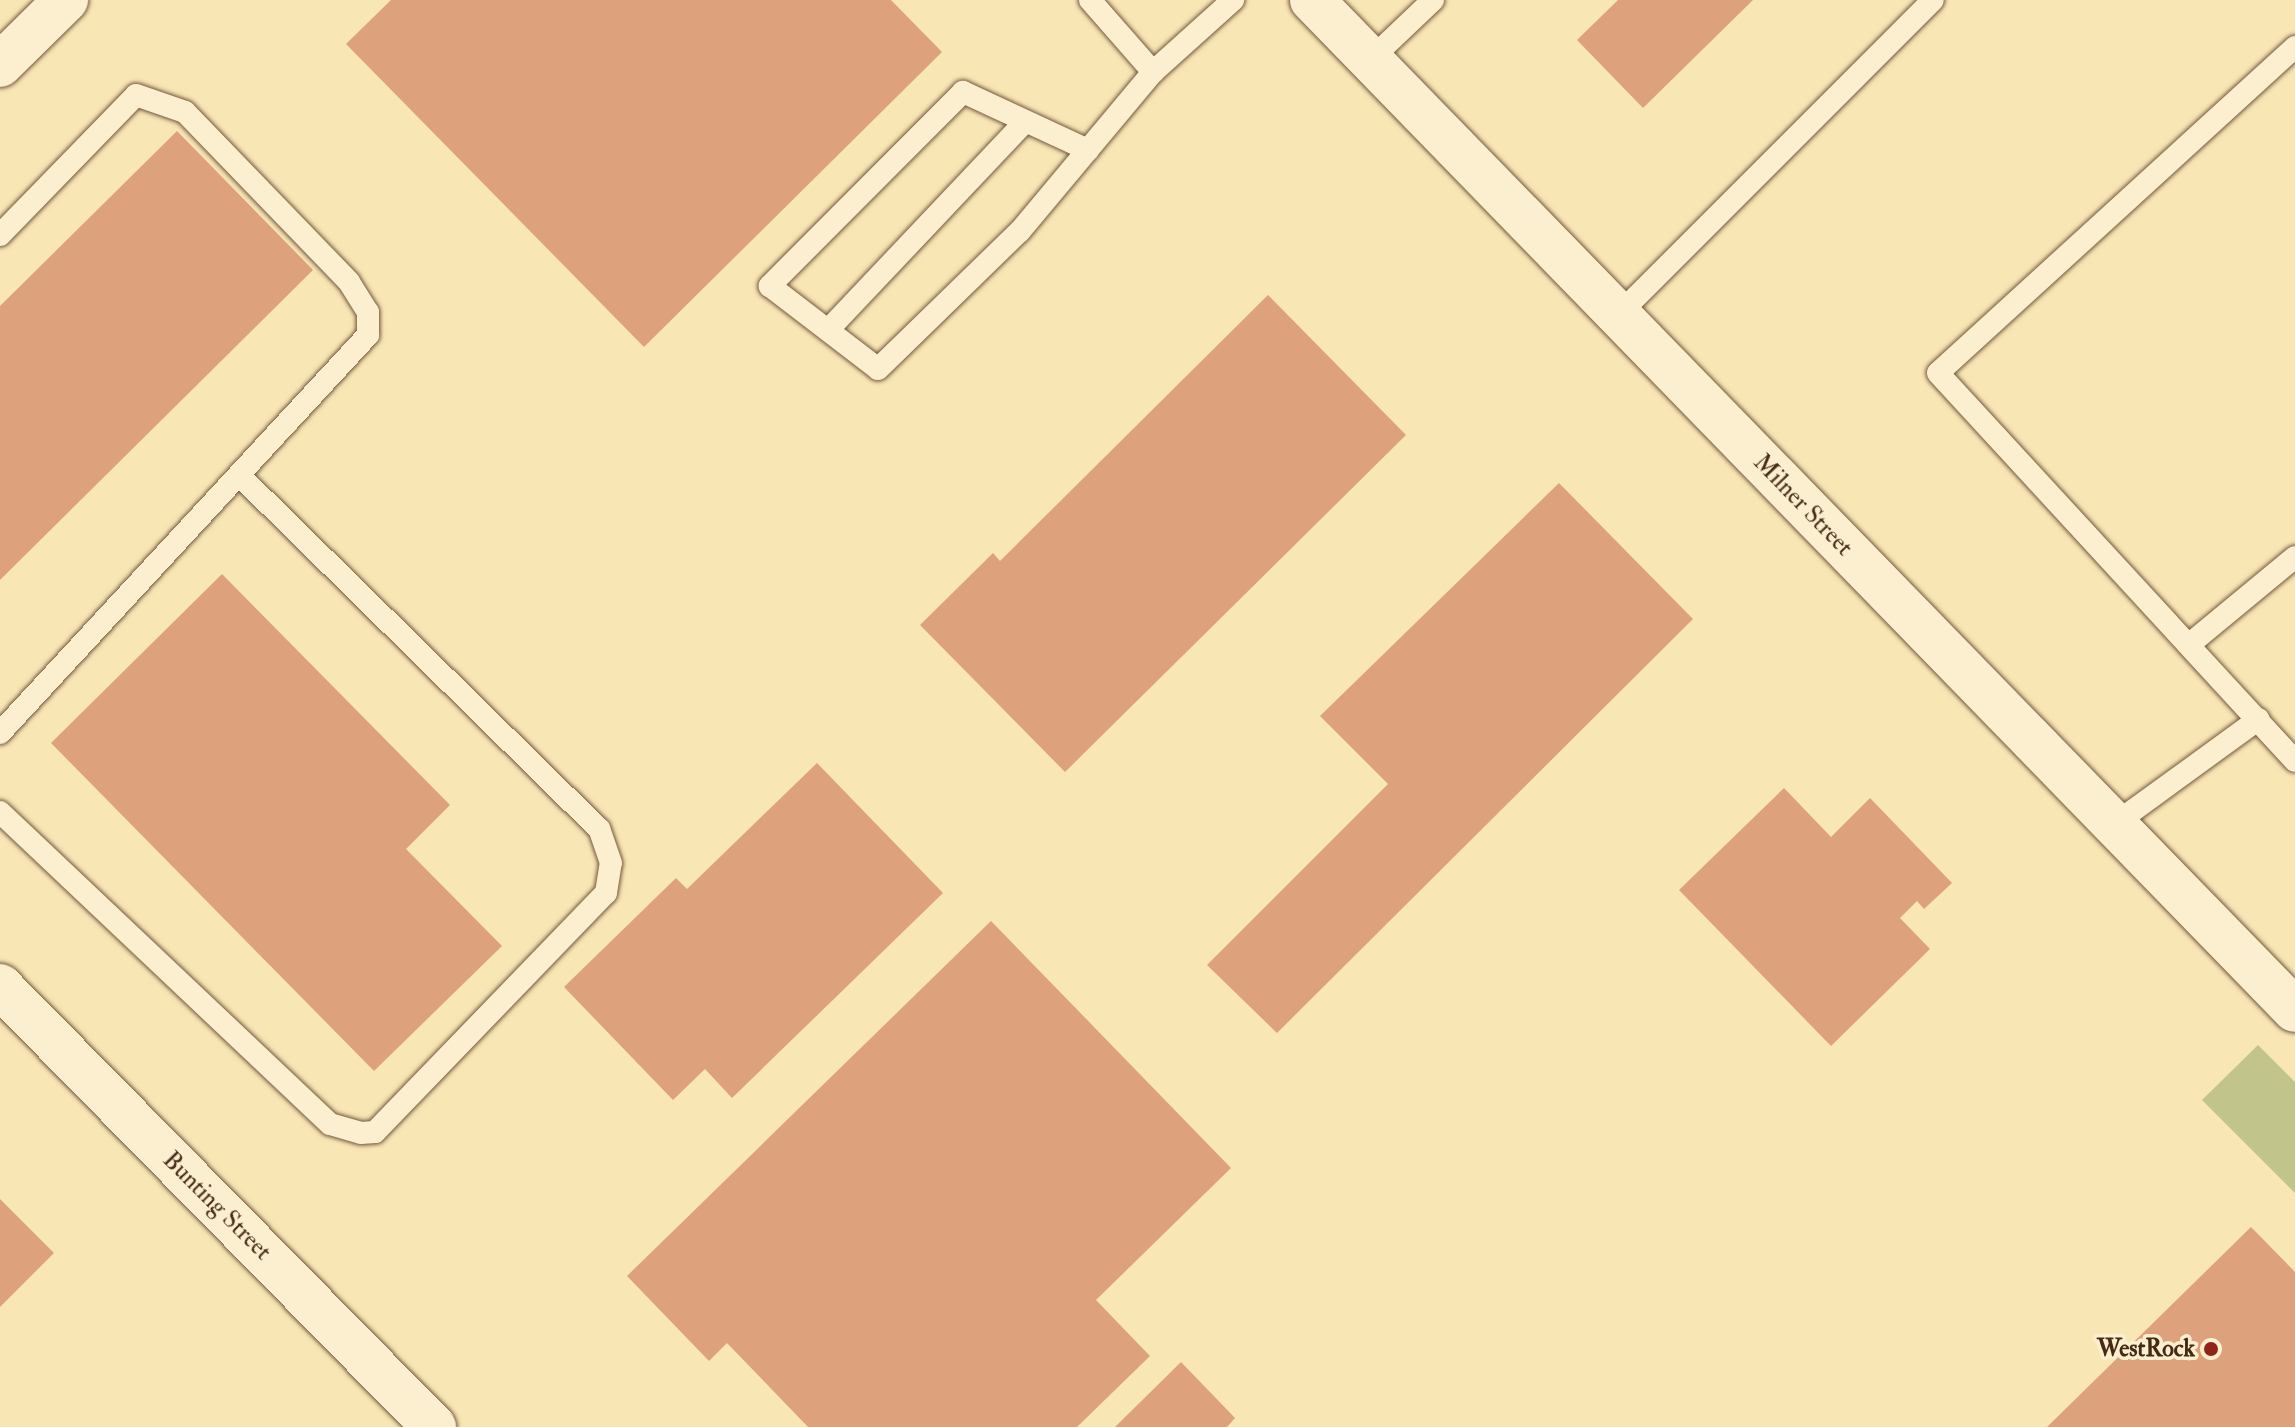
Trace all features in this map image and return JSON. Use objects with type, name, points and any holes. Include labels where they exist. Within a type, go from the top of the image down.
[{"type":"street","points":[[0,65],[66,0]]},
{"type":"street","name":"Milner Street","points":[[1312,0],[2295,1010]]},
{"type":"street","name":"Bunting Street","points":[[0,986],[434,1427]]},
{"type":"lane","points":[[1090,0],[1153,72]]},
{"type":"lane","points":[[1088,150],[1024,123],[963,92],[770,286],[878,369],[1020,231],[1088,150],[1153,72],[1233,0]]},
{"type":"lane","points":[[1370,60],[1433,0]]},
{"type":"lane","points":[[1618,315],[1933,0]]},
{"type":"lane","points":[[2295,47],[1938,373],[2191,643],[2295,761]]},
{"type":"lane","points":[[0,235],[136,95],[185,112],[349,282],[368,312],[368,335],[0,733]]},
{"type":"lane","points":[[828,330],[1024,123]]},
{"type":"lane","points":[[0,812],[330,1124],[349,1132],[375,1132],[606,893],[611,863],[599,829],[239,475]]},
{"type":"lane","points":[[2191,643],[2295,557]]},
{"type":"lane","points":[[2113,825],[2259,719]]},
{"type":"green space","points":[[2258,1045],[2295,1082],[2295,1193],[2202,1100]]},
{"type":"building","points":[[391,0],[891,0],[942,52],[644,347],[346,44]]},
{"type":"building","points":[[1618,0],[1753,0],[1643,108],[1577,40]]},
{"type":"building","points":[[177,131],[313,270],[0,580],[0,306]]},
{"type":"building","points":[[1268,295],[1406,435],[1065,772],[920,625],[993,553],[1000,561]]},
{"type":"building","points":[[1559,483],[1693,619],[1277,1033],[1207,965],[1388,784],[1320,716]]},
{"type":"building","points":[[222,574],[450,805],[406,849],[502,946],[374,1071],[51,743]]},
{"type":"building","points":[[817,763],[943,893],[732,1098],[705,1069],[673,1100],[564,987],[676,878],[687,889]]},
{"type":"building","points":[[1784,788],[1831,837],[1870,798],[1952,883],[1924,909],[1917,901],[1900,918],[1930,949],[1831,1046],[1679,890]]},
{"type":"building","points":[[991,921],[1231,1168],[1096,1300],[1150,1356],[1077,1427],[808,1427],[727,1343],[709,1361],[627,1276]]},
{"type":"building","points":[[0,1199],[54,1253],[0,1307]]},
{"type":"building","name":"WestRock","points":[[2251,1227],[2295,1272],[2295,1427],[2047,1427]]},
{"type":"building","points":[[1181,1362],[1235,1418],[1227,1427],[1115,1427]]},
{"type":"place","name":"WestRock","points":[[2211,1349]]}]
